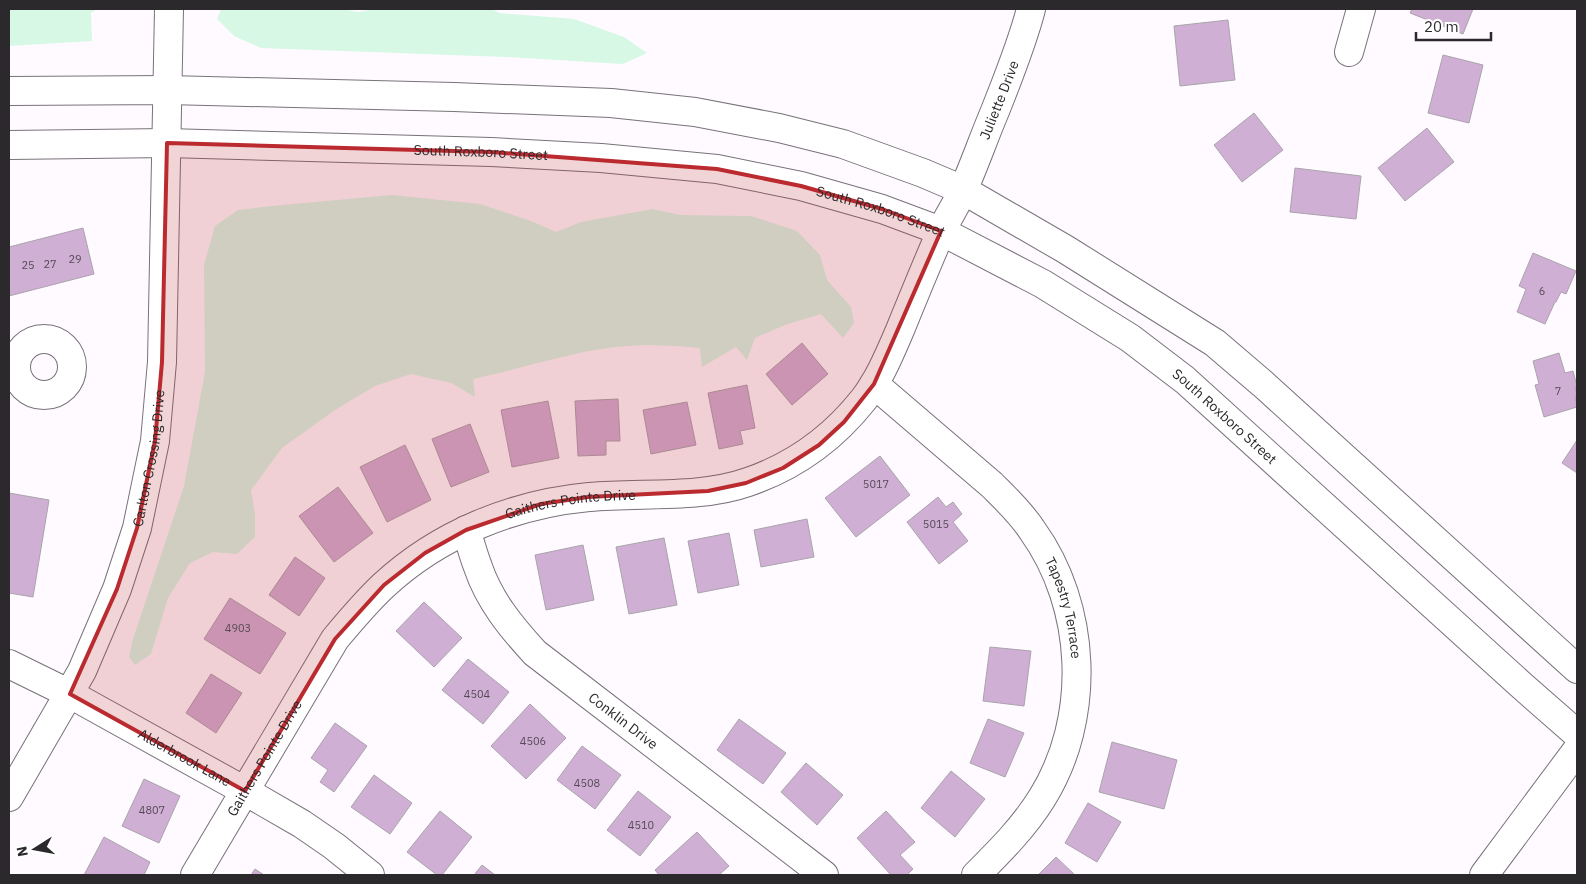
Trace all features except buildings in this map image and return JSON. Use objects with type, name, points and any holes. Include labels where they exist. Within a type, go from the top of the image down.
[{"type":"street","name":"Carlton Crossing Drive","points":[[9,797],[82,671],[117,589],[137,528],[155,441],[162,362],[169,9]]},
{"type":"street","name":"Juliette Drive","points":[[963,190],[1013,66],[1031,9]]},
{"type":"street","points":[[1348,52],[1361,9]]},
{"type":"street","points":[[9,92],[168,90],[611,103],[695,112],[778,128],[843,144],[923,173],[963,190],[1065,249],[1215,343],[1263,384],[1577,669]]},
{"type":"street","name":"South Roxboro Street","points":[[9,145],[167,143],[491,152],[600,158],[717,169],[801,186],[882,209],[941,231],[1043,284],[1130,338],[1185,380],[1577,734]]},
{"type":"street","name":"Gaithers Pointe Drive","points":[[195,875],[335,640],[352,618],[384,585],[418,558],[466,530],[502,515],[541,504],[588,497],[708,491],[746,483],[783,468],[819,445],[844,422],[874,384],[890,353],[941,231],[963,190]]},
{"type":"street","name":"Tapestry Terrace","points":[[874,384],[992,485],[1032,530],[1052,563],[1065,596],[1075,638],[1077,681],[1073,714],[1070,731],[1056,772],[1042,798],[1018,832],[976,875]]},
{"type":"street","name":"Conklin Drive","points":[[466,530],[478,568],[493,600],[514,631],[535,653],[824,875]]},
{"type":"street","name":"Alderbrook Lane","points":[[9,664],[70,694],[245,790],[302,824],[334,846],[370,875]]},
{"type":"street","points":[[1484,875],[1577,750]]},
{"type":"highlighted area","points":[[167,143],[491,152],[717,169],[801,186],[882,209],[941,231],[874,384],[844,422],[819,445],[783,468],[746,483],[708,491],[588,497],[541,504],[466,530],[425,553],[384,585],[335,639],[245,791],[70,694],[117,589],[137,528],[155,441],[162,362]]},
{"type":"green space","points":[[9,9],[97,9],[91,13],[92,41],[9,46]]},
{"type":"green space","points":[[221,9],[341,9],[358,12],[376,9],[492,9],[499,13],[574,19],[624,37],[647,53],[623,64],[507,57],[261,48],[234,36],[217,19]]},
{"type":"green space","points":[[392,195],[480,204],[531,221],[556,232],[581,222],[653,209],[680,215],[751,216],[797,231],[820,255],[827,280],[851,307],[854,323],[843,338],[821,314],[785,325],[755,338],[747,360],[736,347],[702,367],[700,348],[635,345],[579,353],[473,379],[475,397],[451,383],[411,374],[375,386],[335,410],[282,448],[251,490],[255,514],[255,537],[237,554],[213,552],[190,563],[168,598],[151,654],[135,665],[129,657],[133,639],[184,486],[205,372],[204,265],[215,226],[238,210]]}]
